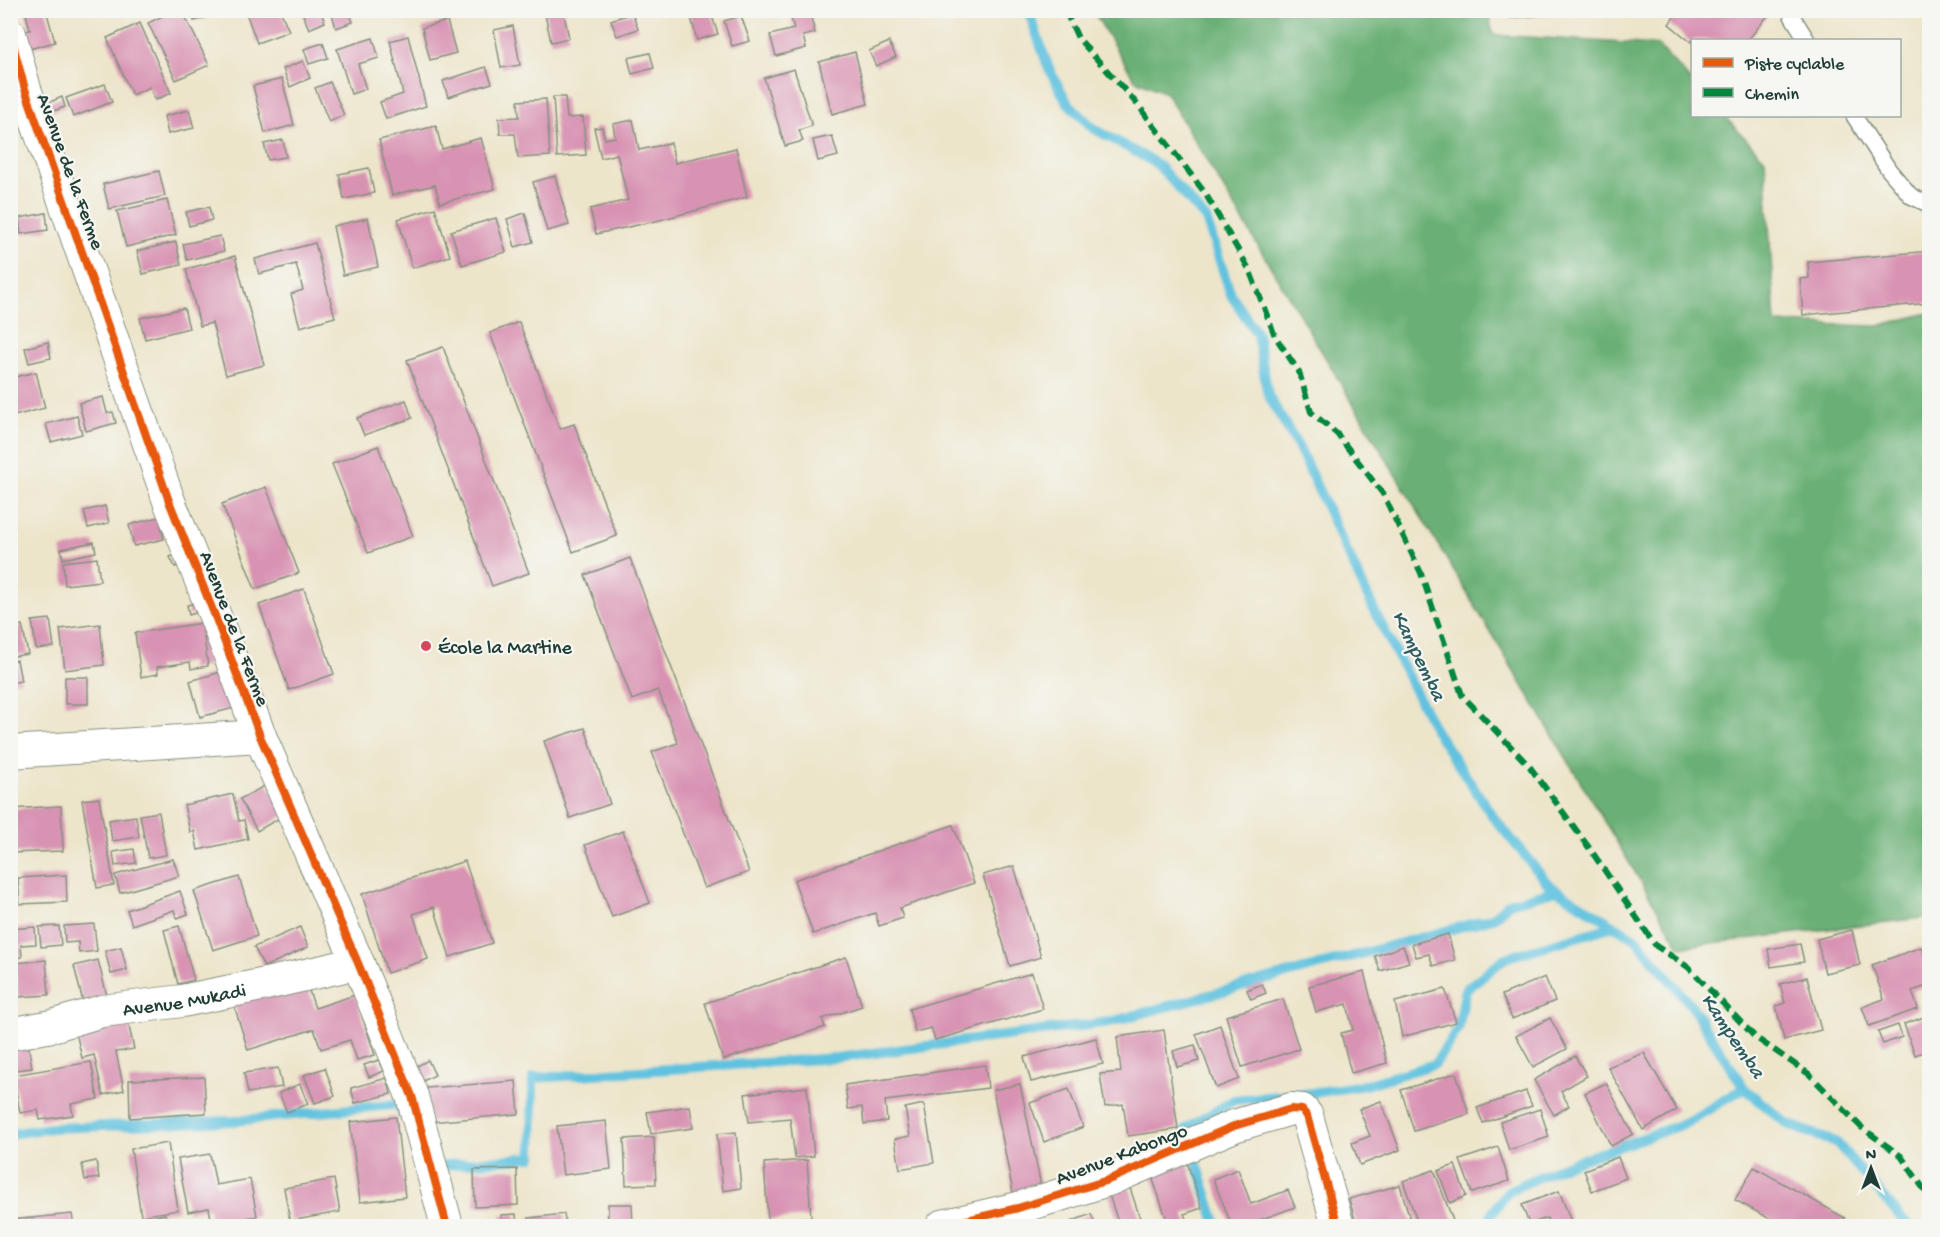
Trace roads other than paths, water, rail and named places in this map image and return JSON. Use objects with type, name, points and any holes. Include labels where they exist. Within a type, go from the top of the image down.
[{"type":"street","name":"Avenue de la Ferme","points":[[10,34],[18,91],[169,501],[260,736],[358,963],[412,1096],[447,1227]]},
{"type":"street","name":"Avenue de la Ferme","points":[[10,752],[260,736]]},
{"type":"street","name":"Avenue Mukadi","points":[[10,1034],[52,1026],[102,1011],[182,1000],[267,984],[358,963]]},
{"type":"street","name":"Avenue Kabongo","points":[[942,1227],[1018,1208],[1108,1180],[1234,1126],[1291,1108],[1302,1110],[1307,1116],[1338,1227]]},
{"type":"lane","points":[[1792,16],[1806,39]]},
{"type":"lane","points":[[1855,117],[1888,170],[1911,196],[1929,205]]},
{"type":"waterway","name":"Kampemba","points":[[1028,10],[1049,69],[1067,102],[1093,128],[1157,164],[1206,219],[1231,295],[1257,334],[1268,395],[1299,448],[1374,610],[1435,730],[1494,818],[1549,885],[1636,939],[1691,1005],[1744,1088],[1787,1124],[1837,1143],[1908,1226]]},
{"type":"waterway","points":[[433,1169],[446,1165],[532,1157],[533,1078],[836,1058],[1110,1022],[1493,918],[1509,903],[1557,890]]},
{"type":"waterway","points":[[1217,1226],[1186,1129],[1234,1100],[1312,1093],[1365,1085],[1435,1064],[1458,1029],[1466,989],[1505,958],[1614,926]]},
{"type":"waterway","points":[[1490,1226],[1491,1215],[1508,1191],[1563,1166],[1686,1123],[1744,1088]]},
{"type":"waterway","points":[[10,1134],[51,1128],[235,1121],[399,1104],[402,1114]]},
{"type":"place","name":"École la Martine","points":[[426,646]]}]
